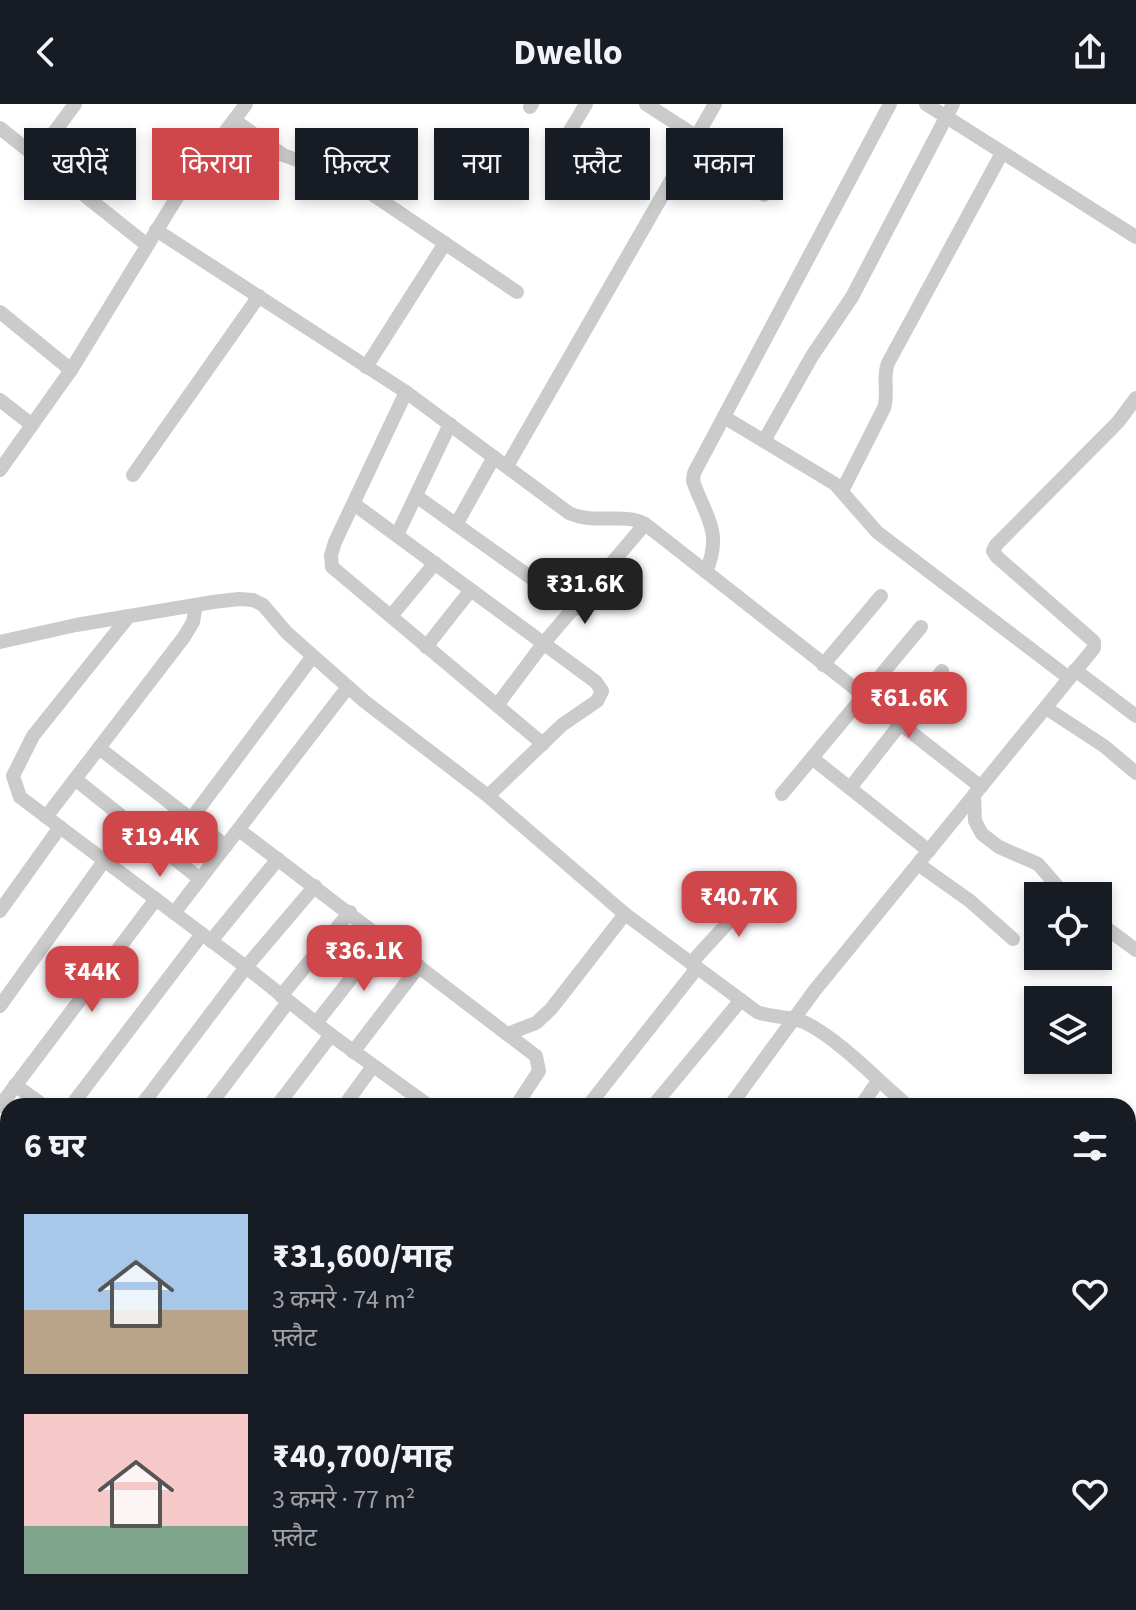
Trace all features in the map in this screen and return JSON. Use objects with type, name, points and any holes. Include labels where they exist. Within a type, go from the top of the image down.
[{"type":"street","points":[[57,128],[75,104]]},
{"type":"street","points":[[0,470],[71,370],[179,194],[246,104]]},
{"type":"street","points":[[572,128],[586,104]]},
{"type":"street","points":[[646,104],[676,128]]},
{"type":"street","points":[[702,128],[715,104]]},
{"type":"street","points":[[706,572],[712,556],[713,530],[693,481],[694,473],[890,104]]},
{"type":"street","points":[[926,104],[950,110],[1002,153],[1136,237]]},
{"type":"street","points":[[764,441],[807,364],[852,297],[950,110]]},
{"type":"street","points":[[234,120],[283,155],[344,177],[517,292]]},
{"type":"street","points":[[0,128],[24,147]]},
{"type":"street","points":[[842,491],[884,408],[888,363],[1002,153]]},
{"type":"street","points":[[507,466],[666,191]]},
{"type":"street","points":[[90,200],[147,245]]},
{"type":"street","points":[[156,230],[406,392],[555,505],[580,519],[630,519],[645,524],[899,723],[978,791]]},
{"type":"street","points":[[366,367],[445,243]]},
{"type":"street","points":[[133,475],[259,296]]},
{"type":"street","points":[[0,312],[71,370]]},
{"type":"street","points":[[406,392],[332,549],[332,567],[543,744]]},
{"type":"street","points":[[736,1098],[793,1019],[1094,648],[1094,642],[997,557],[994,548],[1118,422],[1136,398]]},
{"type":"street","points":[[0,400],[32,425]]},
{"type":"street","points":[[724,417],[826,478],[842,491],[877,532],[1072,674],[1136,716]]},
{"type":"street","points":[[397,535],[450,424]]},
{"type":"street","points":[[457,523],[494,457]]},
{"type":"street","points":[[416,496],[575,609]]},
{"type":"street","points":[[354,504],[596,682],[602,691],[597,701],[571,717],[488,796]]},
{"type":"street","points":[[498,704],[543,644],[645,524]]},
{"type":"street","points":[[391,616],[435,563]]},
{"type":"street","points":[[426,647],[470,591]]},
{"type":"street","points":[[823,665],[881,596]]},
{"type":"street","points":[[0,642],[34,633],[196,605],[239,599],[253,600],[263,605],[287,633],[348,687],[488,796],[625,914],[757,1012],[773,1018],[793,1019],[818,1031],[898,1098]]},
{"type":"street","points":[[46,817],[184,637],[193,622],[196,605]]},
{"type":"street","points":[[129,616],[33,736],[13,776],[20,797],[246,967],[353,1052],[418,1098]]},
{"type":"street","points":[[782,794],[921,627]]},
{"type":"street","points":[[191,819],[313,656]]},
{"type":"street","points":[[850,788],[942,671]]},
{"type":"street","points":[[174,913],[348,687]]},
{"type":"street","points":[[1046,708],[1104,746],[1136,773]]},
{"type":"street","points":[[99,748],[226,846]]},
{"type":"street","points":[[812,758],[929,851]]},
{"type":"street","points":[[75,779],[200,879]]},
{"type":"street","points":[[978,791],[975,821],[982,834],[999,847],[1038,864],[1054,882]]},
{"type":"street","points":[[0,911],[60,827]]},
{"type":"street","points":[[239,830],[536,1056],[539,1066],[522,1098]]},
{"type":"street","points":[[77,1098],[206,937],[278,859]]},
{"type":"street","points":[[0,1006],[104,861]]},
{"type":"street","points":[[918,864],[970,901],[1013,939]]},
{"type":"street","points":[[147,1098],[246,967],[315,886]]},
{"type":"street","points":[[594,1098],[694,965],[759,889]]},
{"type":"street","points":[[6,1098],[156,899]]},
{"type":"street","points":[[215,1098],[350,912]]},
{"type":"street","points":[[507,1034],[536,1023],[551,1009],[625,914]]},
{"type":"street","points":[[1112,932],[1136,950]]},
{"type":"street","points":[[316,1023],[383,938]]},
{"type":"street","points":[[353,1052],[419,966]]},
{"type":"street","points":[[660,1098],[741,1000]]},
{"type":"street","points":[[283,1098],[331,1035]]},
{"type":"street","points":[[350,1098],[373,1066]]},
{"type":"street","points":[[866,1098],[878,1081]]},
{"type":"street","points":[[15,1085],[33,1098]]}]
